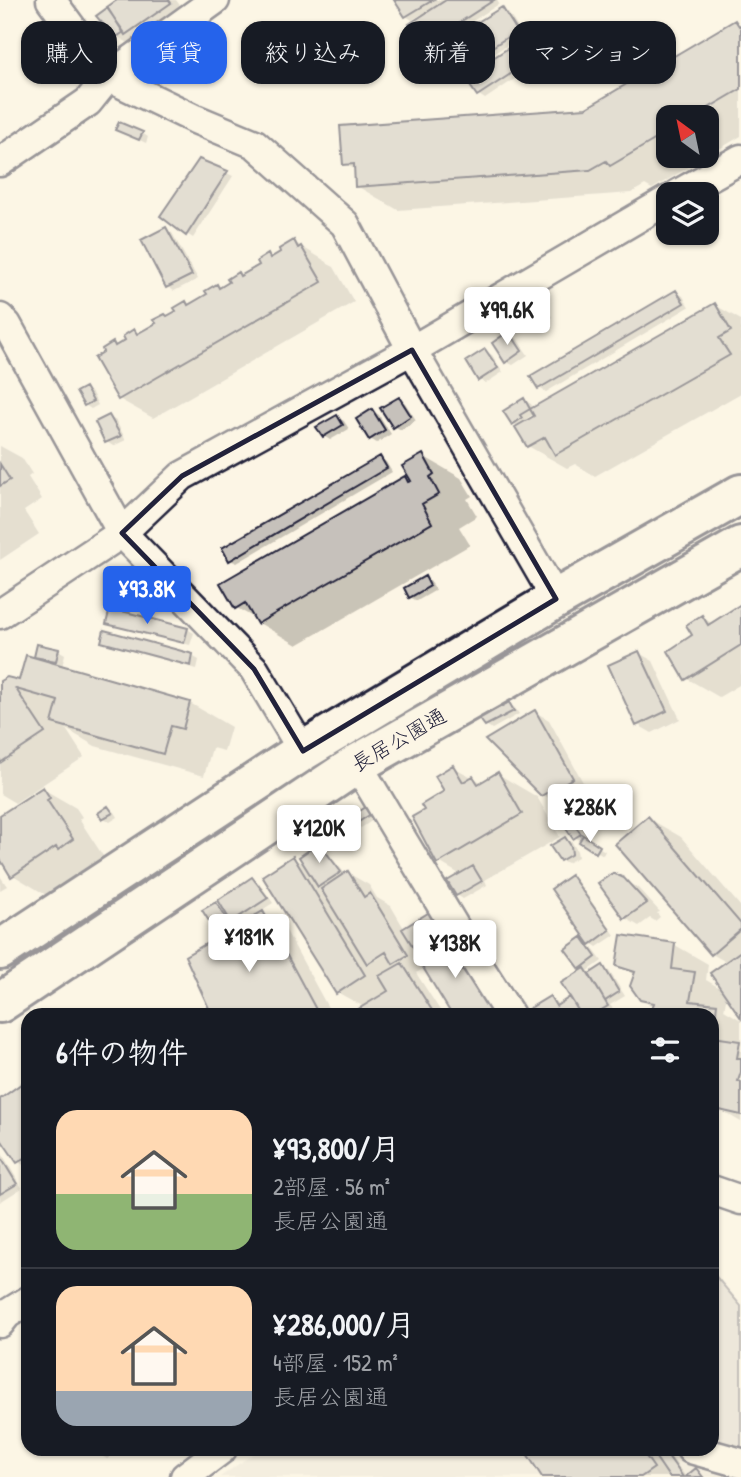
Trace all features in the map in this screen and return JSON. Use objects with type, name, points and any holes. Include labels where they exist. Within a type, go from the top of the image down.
[{"type":"main road","name":"長居公園通","points":[[0,950],[303,751],[556,599],[741,494]]},
{"type":"main road","name":"長居公園通","points":[[0,1003],[357,764],[741,546]]},
{"type":"street","points":[[51,0],[66,21]]},
{"type":"street","points":[[117,71],[215,0]]},
{"type":"street","points":[[117,82],[255,144],[345,224],[412,349],[556,599]]},
{"type":"street","points":[[0,162],[88,102],[103,84]]},
{"type":"street","points":[[700,182],[741,159]]},
{"type":"street","points":[[0,614],[122,533],[182,476],[412,349],[656,207]]},
{"type":"street","points":[[0,318],[7,325],[122,533],[254,669],[303,751]]},
{"type":"street","points":[[357,764],[506,1008]]},
{"type":"street","points":[[719,1192],[741,1200]]},
{"type":"street","points":[[0,1323],[7,1314],[21,1305]]},
{"type":"street","points":[[186,1477],[213,1456]]},
{"type":"street","points":[[716,1456],[741,1463]]},
{"type":"highlighted area","points":[[412,350],[556,599],[303,751],[254,669],[122,533],[182,476]]},
{"type":"shaded area","points":[[719,1280],[741,1306],[741,1450],[719,1445]]},
{"type":"shaded area","points":[[250,1456],[686,1456],[735,1468],[725,1477],[220,1477]]},
{"type":"building","points":[[117,0],[169,0],[171,3],[145,21],[131,21],[131,31],[125,35],[107,7]]},
{"type":"building","points":[[394,0],[433,0],[405,17]]},
{"type":"building","points":[[446,0],[494,0],[462,21],[414,21]]},
{"type":"building","points":[[502,7],[511,21],[509,36],[495,45],[495,21],[479,21]]},
{"type":"building","points":[[107,8],[116,21],[100,21],[96,16]]},
{"type":"building","points":[[735,20],[741,25],[741,89],[714,105],[656,105],[656,139],[610,166],[606,161],[590,170],[355,187],[354,164],[343,165],[340,126],[586,108],[627,84],[676,84],[676,55]]},
{"type":"building","points":[[117,22],[124,32],[117,37]]},
{"type":"building","points":[[509,48],[509,75],[477,96],[469,84],[495,84],[495,57]]},
{"type":"building","points":[[119,122],[143,132],[139,140],[115,130]]},
{"type":"building","points":[[199,159],[228,171],[186,236],[160,216]]},
{"type":"building","points":[[166,227],[192,275],[166,288],[141,240]]},
{"type":"building","points":[[294,240],[298,248],[301,246],[322,282],[118,400],[94,358],[103,352],[102,349],[113,342],[115,346],[125,340],[123,336],[134,329],[137,334],[156,323],[153,320],[176,311],[174,308],[186,301],[188,305],[207,294],[205,291],[217,284],[219,288],[229,282],[227,279],[238,272],[240,276],[259,265],[257,261],[268,254],[270,258]]},
{"type":"building","points":[[676,290],[684,303],[538,389],[530,376]]},
{"type":"building","points":[[539,301],[547,313],[529,324],[522,311]]},
{"type":"building","points":[[715,303],[731,331],[719,338],[730,355],[555,455],[545,437],[527,447],[515,427],[534,416],[530,409]]},
{"type":"building","points":[[509,331],[522,351],[505,363],[492,343]]},
{"type":"building","points":[[485,349],[498,368],[478,381],[466,361]]},
{"type":"building","points":[[85,387],[93,401],[84,406],[76,392]]},
{"type":"building","points":[[399,397],[411,416],[393,428],[380,408]]},
{"type":"building","points":[[524,398],[530,409],[520,415],[522,418],[512,425],[503,411]]},
{"type":"building","points":[[372,409],[385,430],[369,440],[356,419]]},
{"type":"building","points":[[109,415],[121,436],[105,443],[95,422]]},
{"type":"building","points":[[337,415],[343,425],[323,437],[316,427]]},
{"type":"building","points":[[423,454],[434,474],[430,477],[439,494],[422,504],[432,523],[257,624],[245,603],[235,609],[220,583],[405,476],[408,482],[411,481],[402,466]]},
{"type":"building","points":[[380,456],[387,468],[229,561],[222,548]]},
{"type":"building","points":[[0,464],[10,480],[0,486]]},
{"type":"building","points":[[425,576],[430,586],[409,598],[404,588]]},
{"type":"building","points":[[741,604],[741,645],[685,680],[668,651],[692,635],[686,625],[702,615],[708,625]]},
{"type":"building","points":[[110,608],[188,628],[184,643],[106,624]]},
{"type":"building","points":[[104,630],[193,654],[191,666],[101,642]]},
{"type":"building","points":[[37,644],[59,649],[56,661],[34,657]]},
{"type":"building","points":[[639,651],[667,711],[636,726],[608,665]]},
{"type":"building","points":[[26,655],[190,702],[183,729],[171,726],[163,754],[52,723],[58,701],[16,689],[45,733],[0,763],[0,681],[7,677],[19,680]]},
{"type":"building","points":[[509,702],[514,711],[485,726],[479,718]]},
{"type":"building","points":[[535,710],[573,778],[541,796],[485,740]]},
{"type":"building","points":[[453,765],[463,782],[473,776],[478,784],[498,772],[522,814],[437,864],[412,817],[424,810],[421,805],[444,791],[435,776]]},
{"type":"building","points":[[43,787],[50,798],[47,800],[73,839],[11,877],[0,859],[0,815]]},
{"type":"building","points":[[369,805],[374,812],[354,825],[349,818]]},
{"type":"building","points":[[108,806],[113,813],[102,819],[98,813]]},
{"type":"building","points":[[568,816],[581,834],[573,839],[561,821]]},
{"type":"building","points":[[648,816],[741,924],[741,929],[711,955],[615,844]]},
{"type":"building","points":[[583,835],[600,846],[596,853],[579,842]]},
{"type":"building","points":[[565,837],[571,846],[572,854],[560,861],[550,846]]},
{"type":"building","points":[[319,843],[341,872],[318,887],[299,857]]},
{"type":"building","points":[[293,856],[365,975],[336,994],[262,876]]},
{"type":"building","points":[[473,866],[482,881],[456,896],[447,881]]},
{"type":"building","points":[[348,871],[364,897],[370,893],[408,955],[393,964],[386,952],[367,964],[321,889]]},
{"type":"building","points":[[613,873],[624,878],[647,903],[624,919],[598,883]]},
{"type":"building","points":[[571,875],[610,930],[590,945],[551,889]]},
{"type":"building","points":[[252,877],[268,898],[231,922],[218,900]]},
{"type":"building","points":[[216,902],[230,924],[216,932],[202,910]]},
{"type":"building","points":[[433,910],[445,932],[415,950],[402,929]]},
{"type":"building","points":[[263,911],[315,1008],[209,1008],[185,956]]},
{"type":"building","points":[[450,935],[495,1008],[448,1008],[416,956]]},
{"type":"building","points":[[621,935],[675,943],[672,969],[695,972],[690,1001],[717,1004],[717,1008],[652,1008],[654,1003],[640,1000],[630,986],[635,972],[616,966]]},
{"type":"building","points":[[582,937],[596,957],[580,969],[565,949]]},
{"type":"building","points":[[741,951],[741,1018],[710,973]]},
{"type":"building","points":[[402,963],[431,1008],[360,1008],[388,991],[379,976]]},
{"type":"building","points":[[603,965],[619,992],[605,1001],[589,974]]},
{"type":"building","points":[[585,968],[608,1006],[577,1008],[561,983]]},
{"type":"building","points":[[550,996],[556,1006],[570,997],[577,1008],[530,1008]]},
{"type":"building","points":[[719,1038],[740,1041],[737,1058],[741,1058],[738,1081],[741,1082],[741,1115],[719,1110]]},
{"type":"building","points":[[21,1084],[21,1160],[17,1163],[0,1138],[0,1099]]},
{"type":"building","points":[[0,1156],[17,1184],[0,1194]]},
{"type":"building","points":[[528,1456],[646,1456],[654,1468],[641,1477],[542,1477]]},
{"type":"building","points":[[655,1456],[668,1456],[683,1477],[669,1477]]},
{"type":"building","points":[[696,1468],[703,1477],[685,1477]]}]
